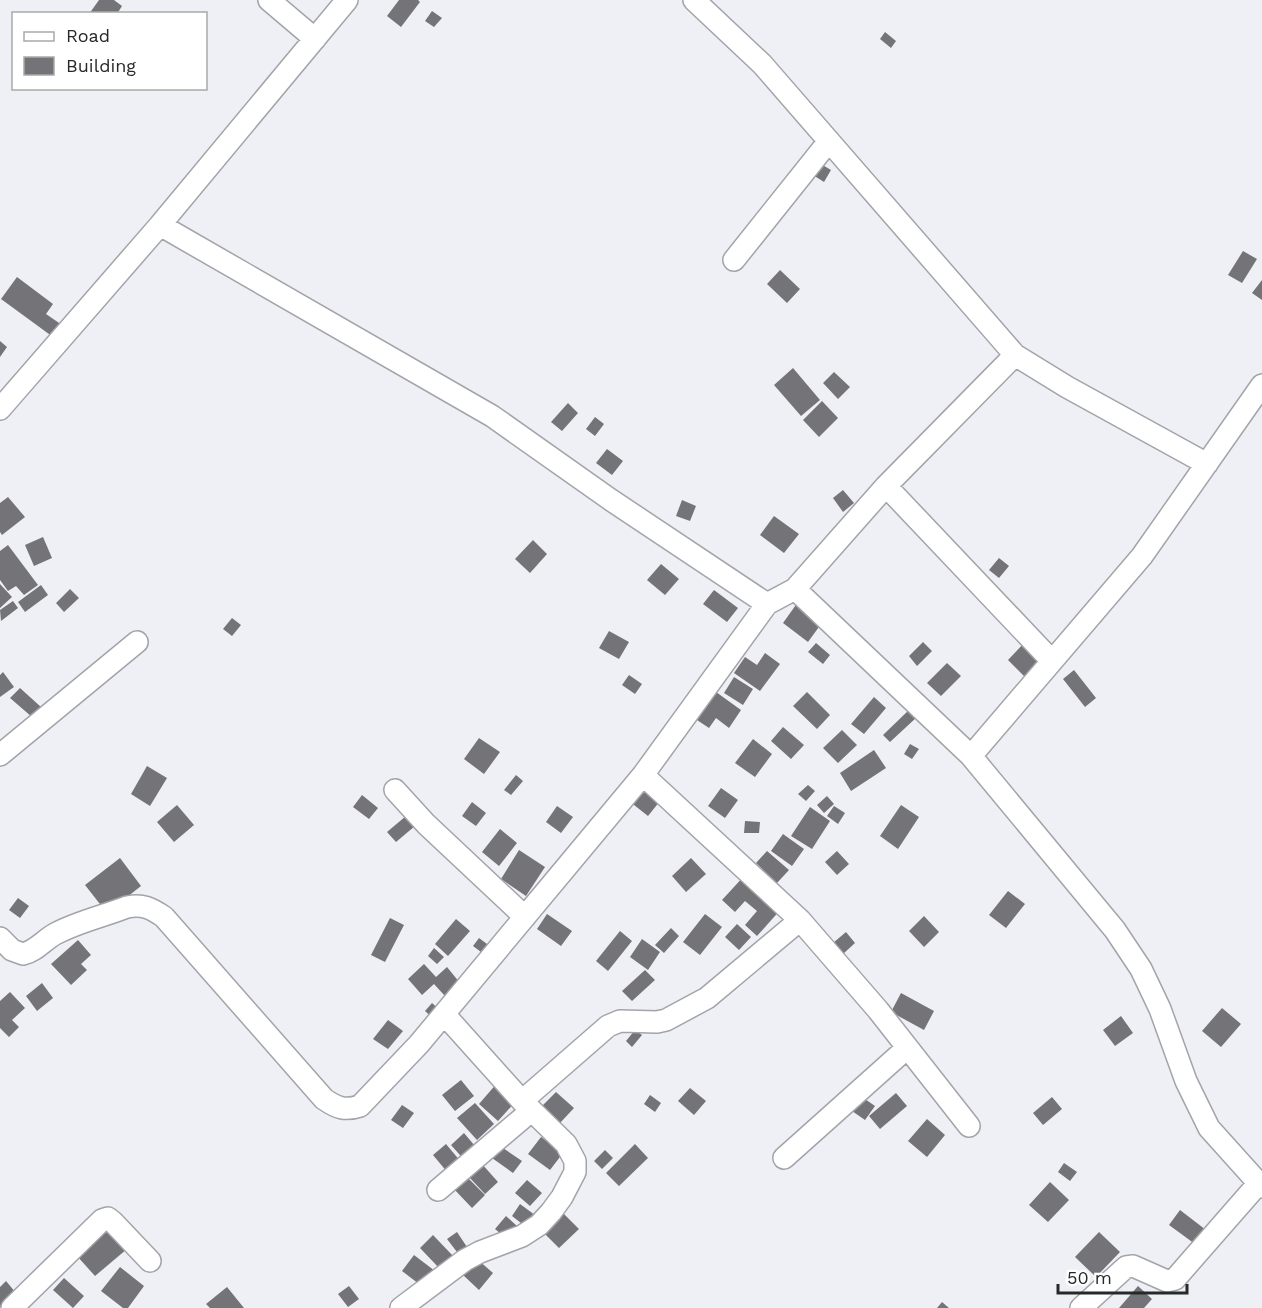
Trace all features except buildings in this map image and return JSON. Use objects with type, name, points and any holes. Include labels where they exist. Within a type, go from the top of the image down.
[{"type":"street","points":[[269,0],[315,39]]},
{"type":"street","points":[[0,409],[160,225],[347,0]]},
{"type":"street","points":[[694,0],[762,64],[1015,355],[1067,387],[1207,464]]},
{"type":"street","points":[[734,260],[829,141]]},
{"type":"street","points":[[160,225],[492,416],[611,500],[767,604]]},
{"type":"street","points":[[0,938],[12,950],[23,954],[38,948],[53,935],[66,929],[128,907],[136,905],[150,907],[164,917],[324,1099],[335,1107],[347,1110],[360,1106],[419,1044],[643,775],[767,604],[795,589],[885,486],[1015,355]]},
{"type":"street","points":[[971,756],[1142,556],[1262,385]]},
{"type":"street","points":[[885,486],[1052,661]]},
{"type":"street","points":[[795,589],[971,756],[1115,930],[1141,969],[1155,999],[1186,1081],[1209,1128],[1260,1185],[1174,1279],[1167,1281],[1132,1266],[1126,1267],[1081,1308]]},
{"type":"street","points":[[0,755],[137,642]]},
{"type":"street","points":[[643,775],[800,920],[908,1048],[969,1126]]},
{"type":"street","points":[[395,790],[426,824],[525,917]]},
{"type":"street","points":[[438,1190],[608,1026],[620,1021],[657,1022],[666,1020],[707,998],[800,920]]},
{"type":"street","points":[[401,1308],[465,1260],[522,1236],[539,1225],[562,1197],[574,1172],[575,1161],[566,1144],[526,1106],[444,1014]]},
{"type":"street","points":[[784,1158],[908,1048]]},
{"type":"street","points":[[12,1308],[102,1220],[108,1218],[114,1222],[150,1261]]}]
